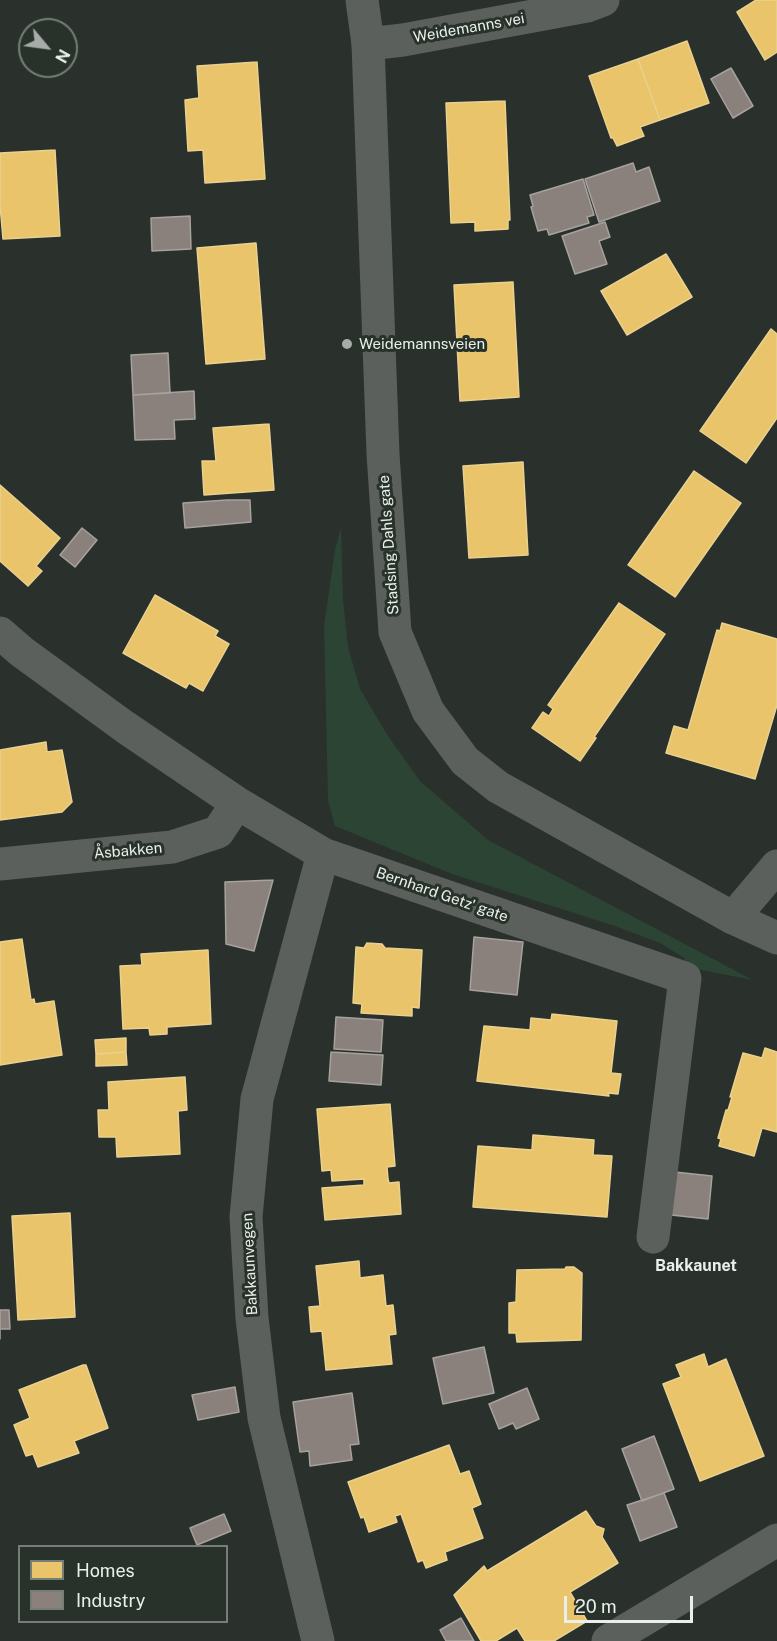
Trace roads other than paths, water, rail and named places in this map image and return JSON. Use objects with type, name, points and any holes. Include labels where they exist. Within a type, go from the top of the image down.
[{"type":"street","name":"Stadsing Dahls gate","points":[[362,0],[368,44],[384,466],[395,632],[428,711],[465,761],[498,787],[733,918],[777,938]]},
{"type":"street","name":"Weidemanns vei","points":[[368,44],[404,40],[587,6],[603,0]]},
{"type":"street","name":"Bernhard Getz' gate","points":[[0,633],[22,652],[125,727],[237,802],[323,854],[685,978],[653,1237]]},
{"type":"street","name":"Åsbakken","points":[[0,864],[172,848],[218,832],[237,802]]},
{"type":"street","name":"Bakkaunvegen","points":[[318,1641],[264,1418],[252,1318],[246,1217],[257,1099],[323,854]]},
{"type":"street","points":[[733,918],[777,866]]},
{"type":"street","points":[[608,1641],[777,1540]]},
{"type":"place","name":"Weidemannsveien","points":[[347,344]]},
{"type":"district","name":"Bakkaunet","points":[[696,1266]]}]
